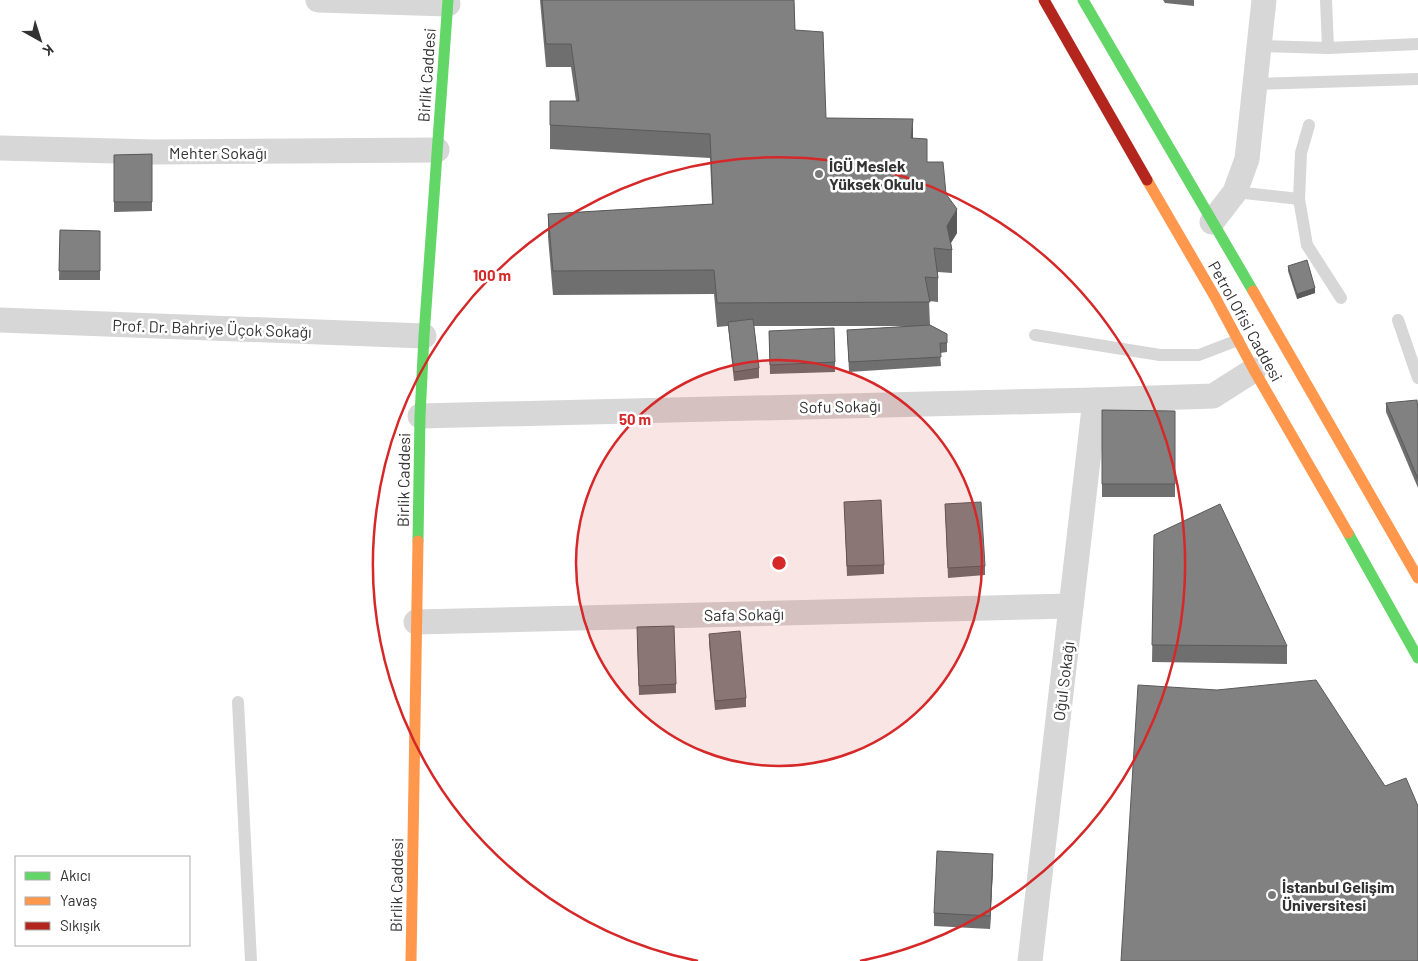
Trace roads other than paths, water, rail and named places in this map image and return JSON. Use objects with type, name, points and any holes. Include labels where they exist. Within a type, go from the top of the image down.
[{"type":"main road","name":"Petrol Ofisi Caddesi","points":[[1044,0],[1238,340],[1263,364],[1342,522],[1418,658]]},
{"type":"main road","name":"Petrol Ofisi Caddesi","points":[[1083,0],[1287,348],[1418,578]]},
{"type":"main road","name":"Birlik Caddesi","points":[[411,961],[420,416],[448,2]]},
{"type":"main road","points":[[1263,364],[1287,348]]},
{"type":"street","points":[[318,0],[448,2]]},
{"type":"street","points":[[1212,222],[1235,192],[1247,160],[1264,0]]},
{"type":"street","name":"Mehter Sokağı","points":[[0,148],[153,152],[437,150]]},
{"type":"street","name":"Prof. Dr. Bahriye Üçok Sokağı","points":[[0,320],[424,336]]},
{"type":"street","name":"Sofu Sokağı","points":[[420,416],[1213,396],[1263,364]]},
{"type":"street","name":"Oğul Sokağı","points":[[1030,961],[1095,400]]},
{"type":"street","name":"Safa Sokağı","points":[[416,622],[1071,606]]},
{"type":"lane","points":[[1326,0],[1328,48]]},
{"type":"lane","points":[[1259,46],[1328,48],[1418,44]]},
{"type":"lane","points":[[1255,84],[1418,79]]},
{"type":"lane","points":[[1309,126],[1301,153],[1299,199],[1306,245],[1341,298]]},
{"type":"lane","points":[[1235,192],[1299,199]]},
{"type":"lane","points":[[1398,320],[1418,378]]},
{"type":"lane","points":[[1035,336],[1170,355],[1198,355],[1238,340]]},
{"type":"lane","points":[[238,702],[251,961]]},
{"type":"place","name":"İGÜ Meslek Yüksek Okulu","points":[[819,174]]},
{"type":"place","name":"İstanbul Gelişim Üniversitesi","points":[[1272,895]]}]
